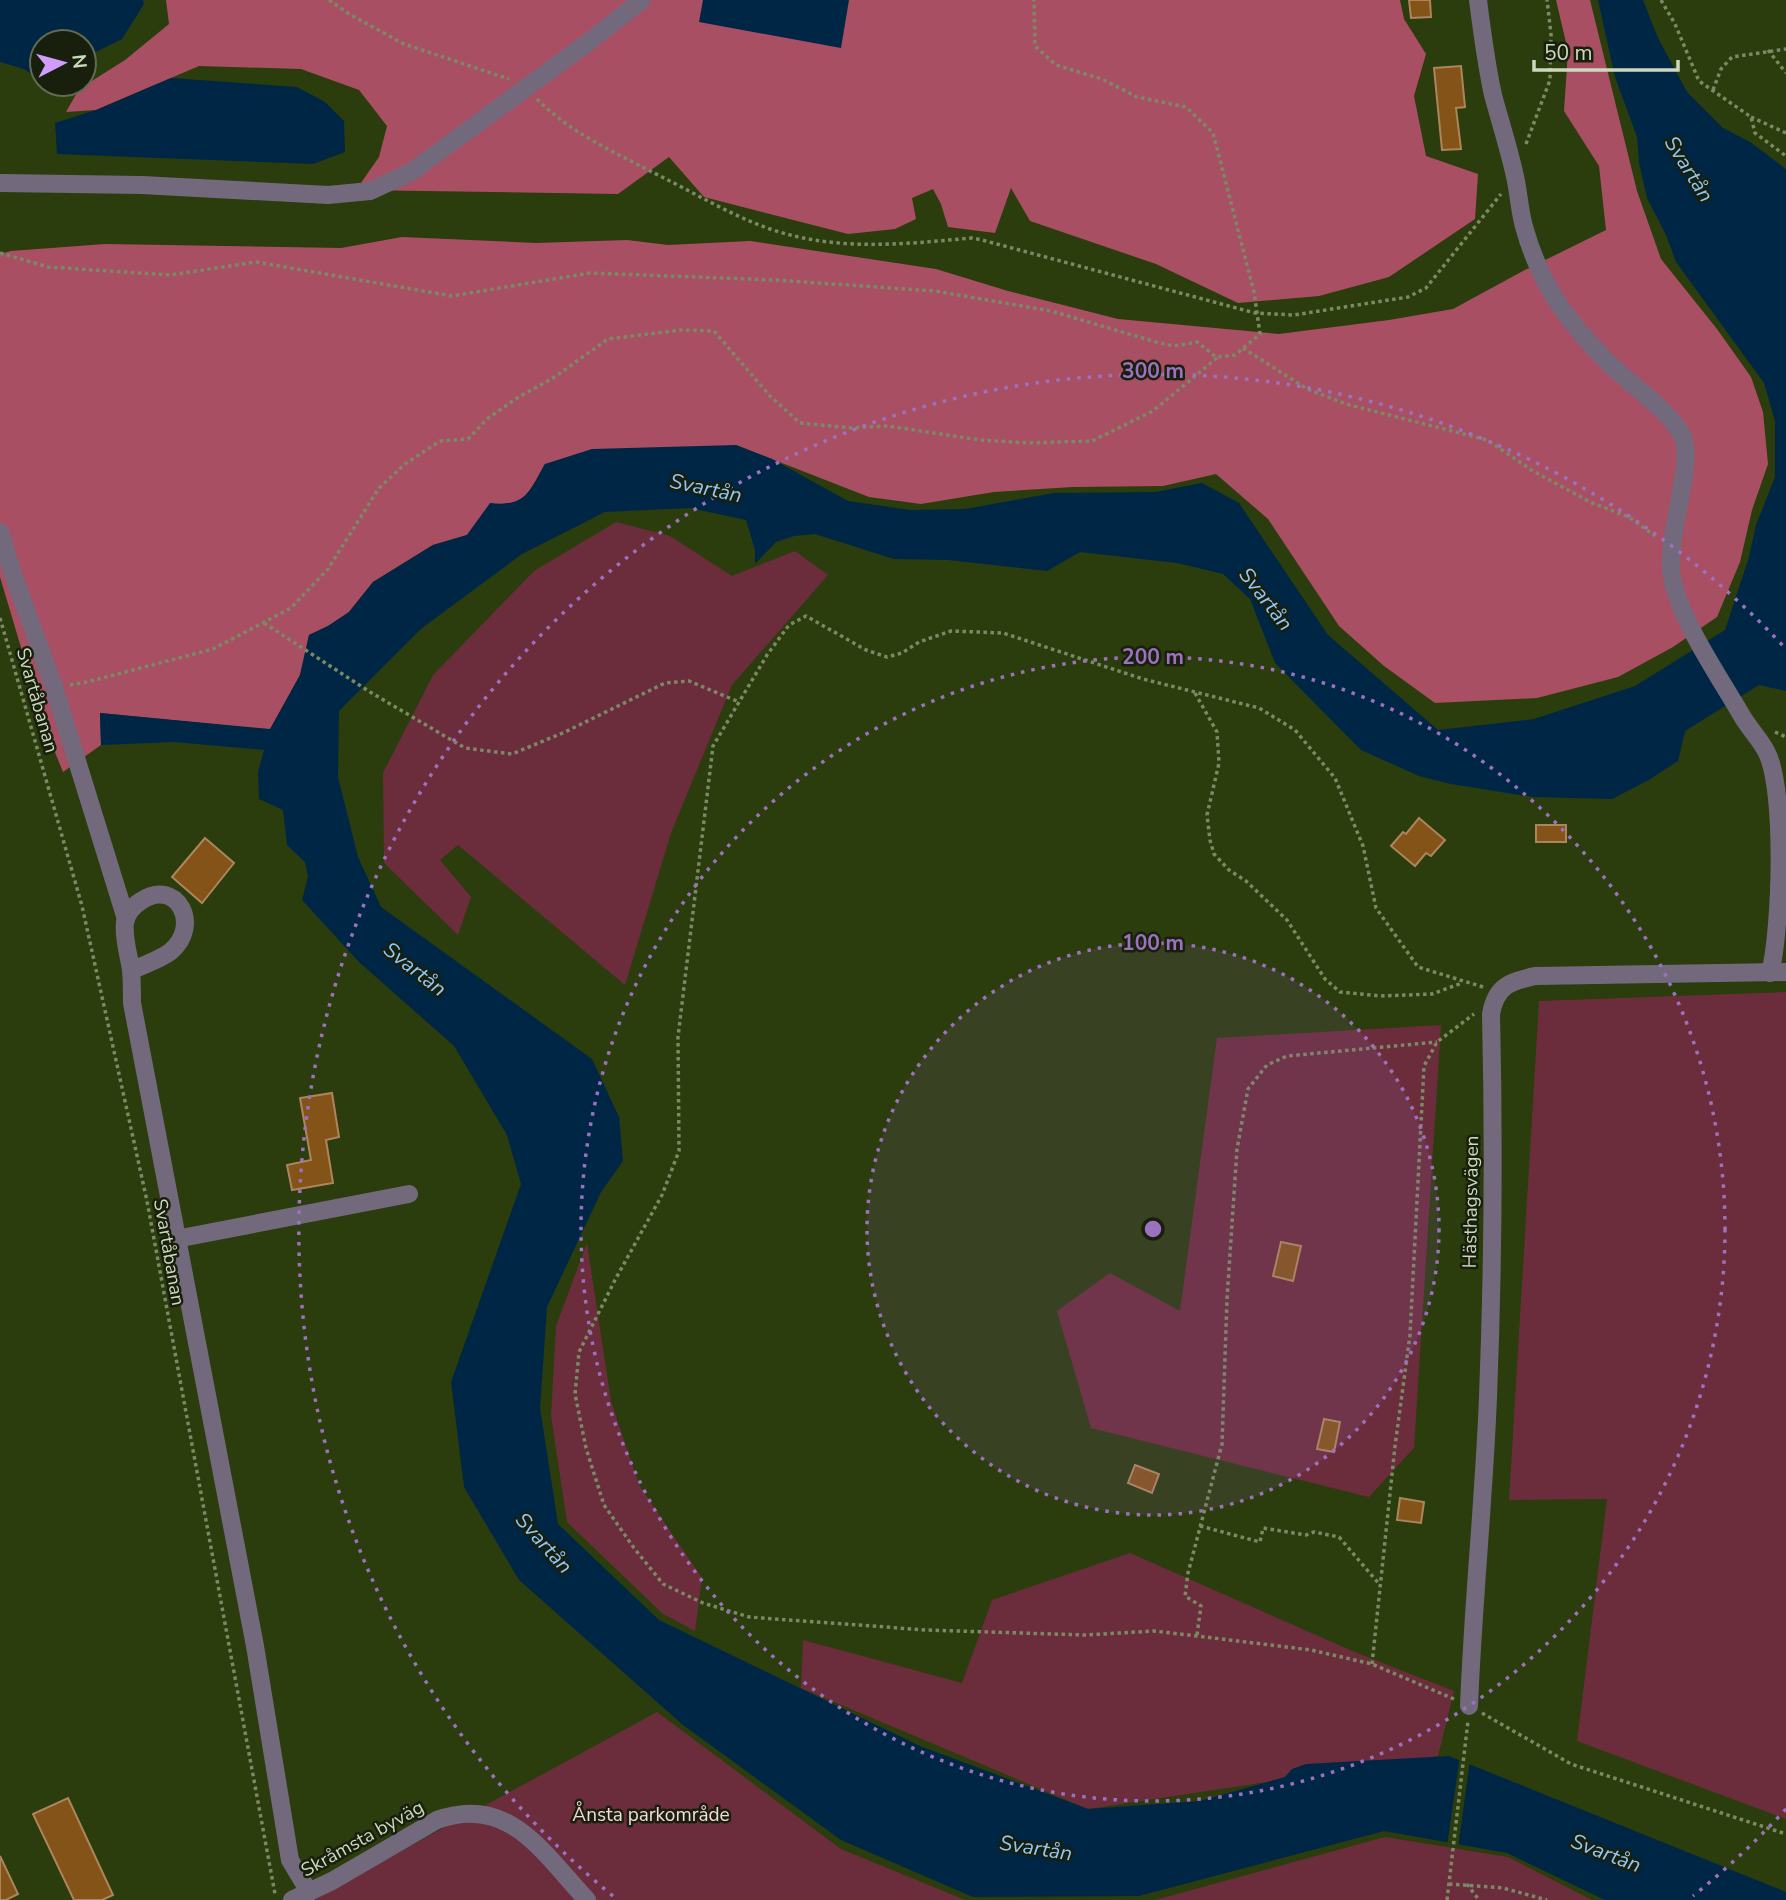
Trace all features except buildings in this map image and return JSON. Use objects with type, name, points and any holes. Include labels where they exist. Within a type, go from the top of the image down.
[{"type":"lane","points":[[0,183],[142,185],[317,195],[370,191],[411,172],[642,0]]},
{"type":"lane","points":[[1478,0],[1480,30],[1493,94],[1515,176],[1525,230],[1542,275],[1559,304],[1608,360],[1652,401],[1684,437],[1686,462],[1669,564],[1674,589],[1691,627],[1740,712],[1768,752],[1777,784],[1778,972],[1535,976],[1516,980],[1499,991]]},
{"type":"lane","points":[[0,532],[54,687],[125,919],[132,1003],[255,1646],[290,1860],[296,1873],[300,1896]]},
{"type":"lane","points":[[125,919],[134,906],[147,897],[161,894],[174,899],[184,912],[186,927],[181,940],[168,953],[131,971]]},
{"type":"lane","name":"Hästhagsvägen","points":[[1469,1706],[1488,1398],[1493,1132],[1492,1014],[1499,991]]},
{"type":"lane","points":[[176,1239],[409,1194]]},
{"type":"lane","name":"Skråmsta byväg","points":[[300,1896],[437,1820],[471,1813],[491,1815],[507,1821],[536,1846],[587,1900]]},
{"type":"path","points":[[329,0],[348,14],[404,44],[527,85],[550,113],[607,149],[726,210],[772,229],[831,242],[882,246],[972,238],[1257,313],[1294,315],[1408,297],[1426,288],[1515,176],[1550,80],[1551,34],[1547,0]]},
{"type":"path","points":[[0,253],[48,267],[170,275],[256,262],[452,296],[590,274],[775,280],[935,291],[1051,311],[1174,346],[1197,342],[1216,357],[1236,355],[1259,334],[1257,313],[1213,133],[1186,107],[1137,97],[1102,79],[1056,65],[1035,46],[1034,0]]},
{"type":"path","points":[[1661,0],[1675,24],[1699,81],[1751,117],[1786,133]]},
{"type":"path","points":[[1713,90],[1721,69],[1732,57],[1786,49]]},
{"type":"path","points":[[1768,50],[1786,73]]},
{"type":"path","points":[[1751,117],[1755,132],[1786,156]]},
{"type":"path","points":[[54,687],[87,682],[213,649],[291,608],[328,569],[379,488],[405,464],[440,441],[468,439],[497,412],[608,340],[681,330],[714,331],[769,396],[800,423],[851,428],[888,426],[980,440],[1029,443],[1092,441],[1153,411],[1183,388],[1212,360],[1222,356]]},
{"type":"path","points":[[1243,348],[1307,388],[1346,404],[1487,440],[1533,471],[1592,503],[1629,517],[1671,548]]},
{"type":"path","points":[[1499,991],[1418,967],[1377,908],[1363,846],[1335,778],[1295,730],[1259,708],[1143,679],[1003,633],[951,631],[887,657],[866,650],[806,616],[789,625],[767,655],[713,746],[678,1037],[679,1151],[662,1195],[621,1268],[579,1352],[575,1394],[586,1448],[604,1504],[663,1584],[703,1603],[748,1617],[926,1630],[1085,1635],[1154,1631],[1311,1650],[1372,1664],[1469,1706],[1571,1764],[1786,1834]]},
{"type":"path","name":"Svartåbanan","points":[[0,618],[82,906],[147,1201],[276,1900]]},
{"type":"path","points":[[264,623],[370,692],[465,748],[512,754],[565,732],[666,683],[689,681],[739,702]]},
{"type":"path","points":[[1195,693],[1217,732],[1219,764],[1207,815],[1214,854],[1287,920],[1325,979],[1340,992],[1381,996],[1432,994],[1464,982]]},
{"type":"path","points":[[1372,1664],[1395,1446],[1410,1335],[1424,1066],[1437,1042],[1475,1014]]},
{"type":"path","points":[[1197,1636],[1201,1606],[1185,1596],[1188,1573],[1222,1444],[1227,1299],[1237,1149],[1248,1089],[1267,1065],[1287,1056],[1437,1042]]},
{"type":"path","points":[[1200,1526],[1260,1542],[1263,1528],[1339,1537],[1380,1585]]},
{"type":"path","points":[[1447,1900],[1469,1706]]},
{"type":"path","points":[[1449,1884],[1503,1888],[1547,1900]]},
{"type":"path","points":[[1467,1884],[1479,1900]]},
{"type":"green space","points":[[616,522],[670,536],[732,576],[795,551],[828,575],[732,685],[671,833],[625,985],[458,845],[440,860],[471,897],[458,935],[384,863],[383,773],[433,675],[534,571]]},
{"type":"green space","points":[[1786,992],[1786,1819],[1577,1741],[1607,1499],[1509,1500],[1539,1001]]},
{"type":"green space","points":[[1441,1025],[1414,1448],[1369,1497],[1091,1428],[1057,1311],[1110,1273],[1180,1311],[1217,1038]]},
{"type":"green space","points":[[587,1243],[611,1401],[639,1485],[702,1578],[695,1631],[663,1614],[567,1522],[551,1416],[556,1326]]},
{"type":"green space","points":[[1130,1553],[1357,1653],[1454,1691],[1438,1756],[1088,1809],[801,1688],[803,1640],[962,1683],[992,1600]]},
{"type":"green space","name":"Ånsta parkområde","points":[[657,1712],[841,1849],[965,1900],[311,1900]]},
{"type":"green space","points":[[1385,1837],[1508,1857],[1592,1900],[1155,1900]]},
{"type":"shaded area","points":[[166,0],[1400,0],[1404,19],[1426,54],[1414,96],[1426,156],[1478,174],[1475,219],[1389,277],[1319,296],[1238,303],[1156,264],[1030,221],[1011,188],[995,233],[948,227],[933,189],[912,198],[916,219],[895,229],[848,234],[704,197],[669,157],[618,194],[356,190],[379,157],[387,126],[359,90],[301,69],[199,66],[96,110],[66,112],[74,98],[98,98],[98,77],[125,60],[169,24]]},
{"type":"shaded area","points":[[1556,0],[1590,0],[1637,191],[1661,259],[1751,377],[1763,412],[1768,464],[1752,510],[1740,562],[1717,617],[1673,647],[1618,677],[1537,698],[1435,703],[1384,666],[1339,626],[1268,519],[1216,474],[1163,486],[1073,487],[994,492],[921,504],[869,497],[736,445],[545,464],[525,496],[512,503],[490,504],[467,535],[433,545],[373,582],[349,612],[309,635],[300,675],[270,730],[100,713],[101,745],[63,772],[45,728],[0,577],[0,254],[105,244],[341,248],[402,237],[536,243],[627,240],[668,245],[750,241],[936,269],[1008,291],[1118,319],[1279,334],[1389,320],[1453,309],[1606,230],[1599,166],[1564,111],[1568,51]]},
{"type":"water","points":[[0,0],[143,0],[144,4],[122,39],[98,51],[98,28],[28,28],[28,72],[0,62]]},
{"type":"water","points":[[703,0],[849,0],[841,48],[699,22]]},
{"type":"water","name":"Svartån","points":[[1598,0],[1643,0],[1658,38],[1687,92],[1723,128],[1750,142],[1786,169],[1786,691],[1759,685],[1685,731],[1678,761],[1647,781],[1612,799],[1533,797],[1419,776],[1361,750],[1275,663],[1250,599],[1223,574],[1177,563],[1080,552],[1047,571],[948,560],[894,559],[815,534],[794,536],[776,542],[755,564],[755,550],[746,520],[690,508],[605,512],[522,554],[422,628],[339,711],[338,777],[358,857],[381,907],[592,1059],[619,1117],[623,1161],[601,1192],[547,1307],[540,1408],[558,1524],[659,1620],[920,1746],[1088,1809],[1200,1801],[1285,1777],[1292,1769],[1306,1764],[1449,1756],[1786,1892],[1786,1900],[1605,1900],[1507,1853],[1384,1831],[1139,1896],[973,1897],[841,1840],[683,1725],[519,1580],[464,1487],[451,1382],[521,1184],[507,1135],[454,1046],[359,962],[302,900],[308,877],[305,862],[287,845],[283,810],[259,799],[258,772],[264,750],[174,742],[101,745],[100,713],[270,729],[300,675],[309,635],[349,612],[373,582],[433,545],[467,535],[490,503],[512,503],[525,496],[545,464],[592,449],[736,445],[772,459],[848,501],[910,510],[965,509],[1054,493],[1155,492],[1202,483],[1239,503],[1328,635],[1438,730],[1534,719],[1635,686],[1725,630],[1749,557],[1756,525],[1775,477],[1775,421],[1764,383],[1676,262],[1647,198],[1639,163],[1637,137],[1615,77]]},
{"type":"water","points":[[171,78],[297,87],[325,102],[344,121],[345,152],[313,164],[57,154],[55,123],[96,110]]},
{"type":"pier","points":[[1460,1756],[1470,1760],[1458,1848],[1447,1846]]}]
